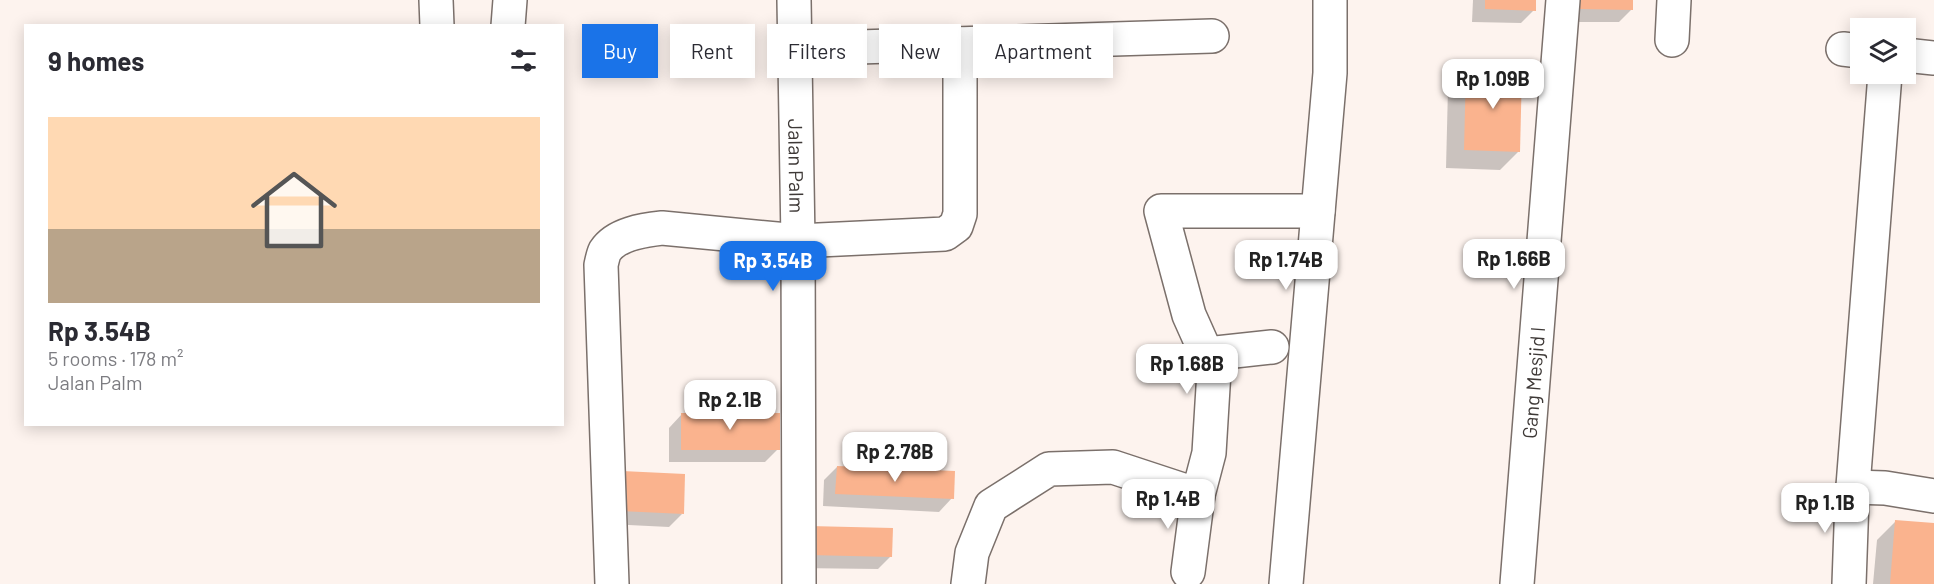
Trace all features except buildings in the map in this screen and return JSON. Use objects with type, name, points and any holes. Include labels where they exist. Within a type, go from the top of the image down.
[{"type":"street","points":[[436,0],[437,24]]},
{"type":"street","points":[[508,24],[510,0]]},
{"type":"street","name":"Jalan Palm","points":[[794,0],[794,24]]},
{"type":"street","points":[[1286,584],[1330,74],[1330,0]]},
{"type":"street","name":"Gang Mesjid I","points":[[1517,584],[1563,0]]},
{"type":"street","points":[[1672,40],[1674,0]]},
{"type":"street","points":[[961,44],[1212,36]]},
{"type":"street","points":[[1916,56],[1934,58]]},
{"type":"street","name":"Jalan Palm","points":[[795,78],[799,584]]},
{"type":"street","points":[[612,584],[601,274],[605,251],[618,240],[640,230],[662,228],[798,242],[945,234],[956,226],[960,214],[960,78]]},
{"type":"street","points":[[1849,584],[1853,487],[1884,84]]},
{"type":"street","points":[[1188,572],[1198,495],[1209,453],[1214,371],[1189,315],[1161,211],[1318,211]]},
{"type":"street","points":[[1207,354],[1272,347]]},
{"type":"street","points":[[968,584],[972,553],[991,506],[1049,468],[1113,467],[1198,495]]},
{"type":"street","points":[[1853,487],[1885,488],[1934,496]]}]
